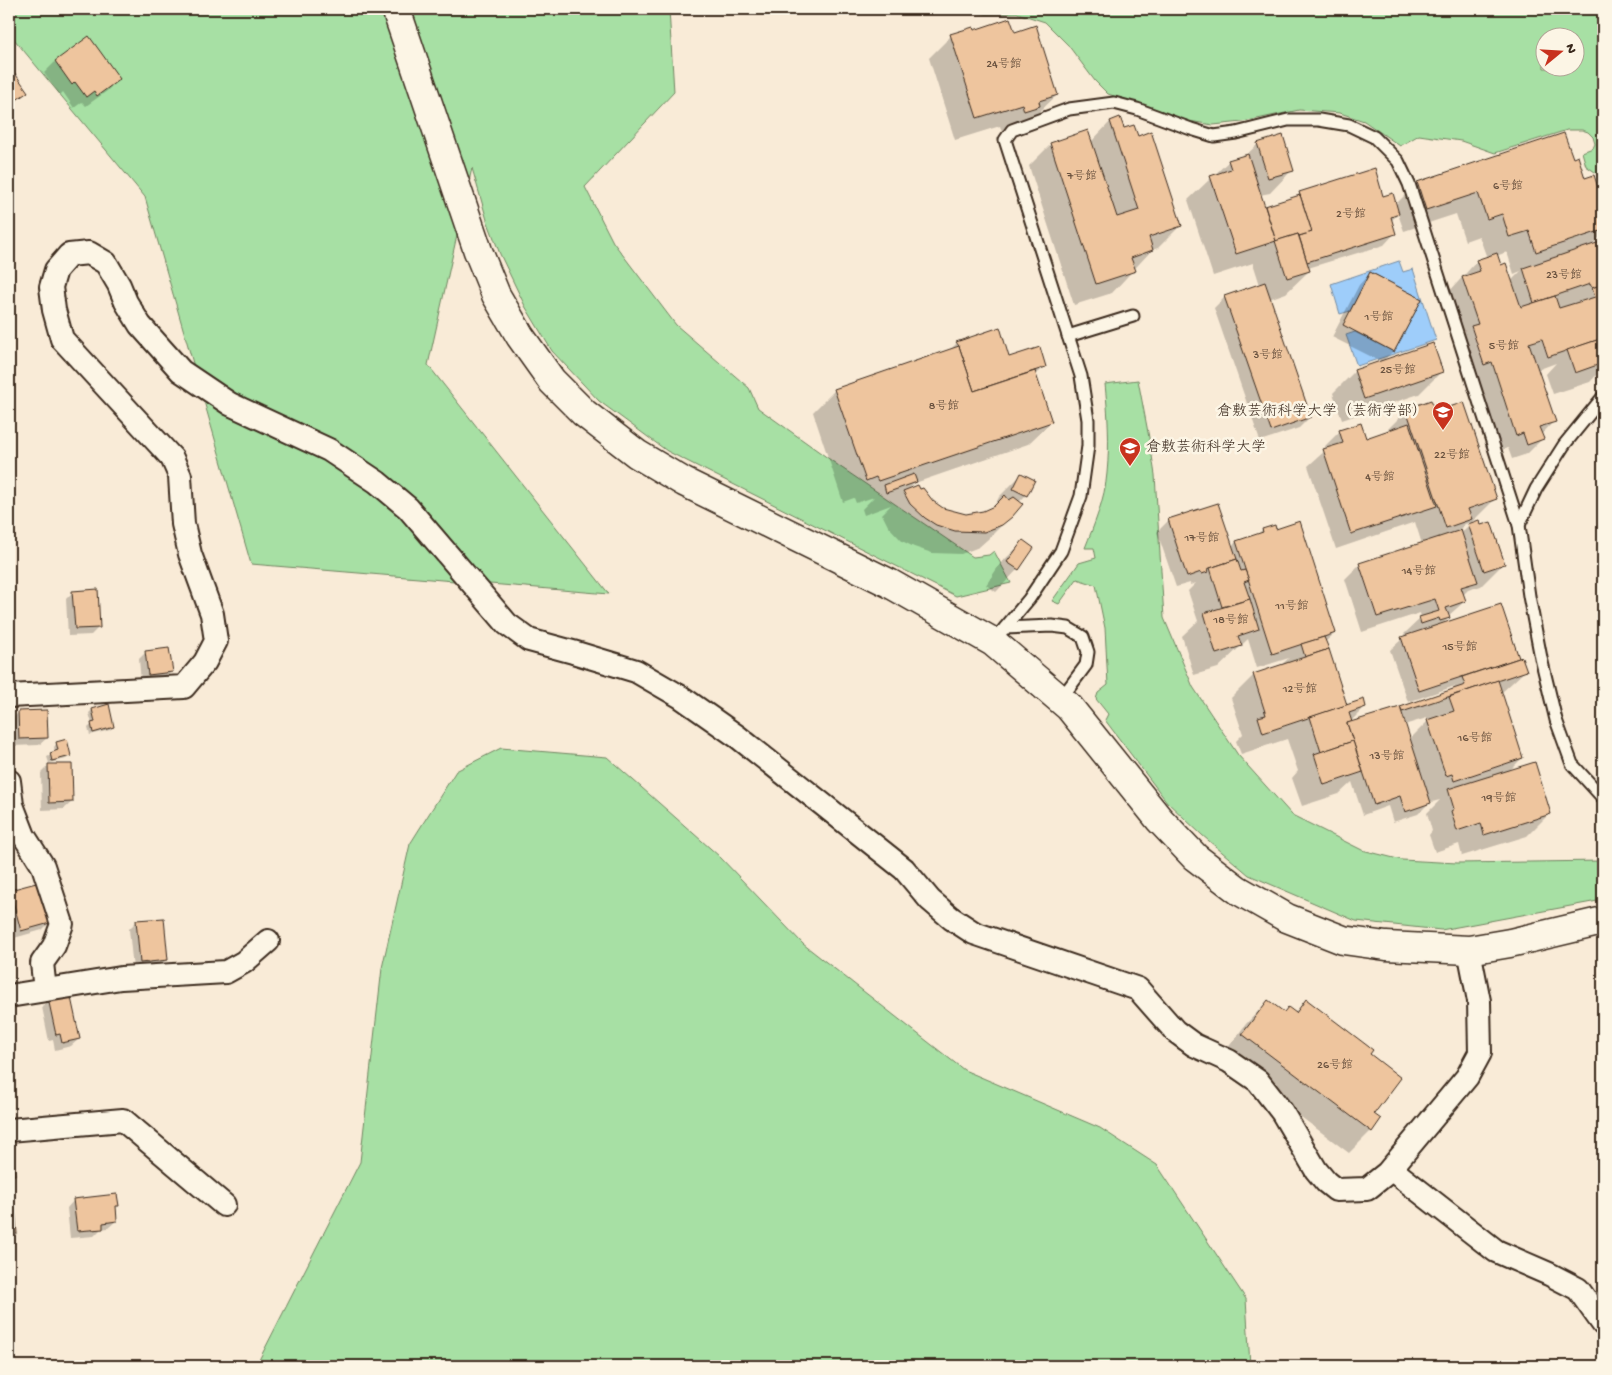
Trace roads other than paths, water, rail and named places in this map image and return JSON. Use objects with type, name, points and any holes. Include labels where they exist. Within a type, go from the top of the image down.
[{"type":"street","points":[[396,9],[478,252],[496,295],[520,336],[552,381],[584,413],[637,454],[684,482],[999,635],[1069,708],[1159,819],[1195,857],[1238,890],[1287,918],[1343,940],[1386,946],[1469,950],[1510,943],[1603,921]]},
{"type":"street","points":[[9,696],[184,687],[205,662],[216,641],[212,614],[190,554],[183,524],[180,476],[172,458],[62,339],[54,310],[51,288],[56,270],[69,255],[89,253],[106,263],[140,325],[181,371],[230,404],[329,450],[377,482],[408,508],[507,624],[529,640],[636,671],[681,697],[738,737],[904,869],[930,900],[951,918],[974,932],[1138,989],[1175,1030],[1194,1045],[1229,1061],[1258,1081],[1282,1112],[1316,1170],[1336,1190],[1368,1189],[1391,1169],[1467,1077],[1480,1052],[1479,1001],[1469,950]]},
{"type":"street","points":[[9,781],[12,805],[24,836],[43,866],[62,924],[54,946],[42,963],[45,990]]},
{"type":"street","points":[[9,996],[121,978],[226,972],[244,962],[268,940]]},
{"type":"street","points":[[9,1130],[123,1120],[224,1205]]},
{"type":"street","points":[[1391,1169],[1496,1251],[1578,1289],[1603,1324]]},
{"type":"lane","points":[[999,635],[1029,599],[1061,551],[1081,496],[1088,446],[1088,420],[1081,376],[1005,140],[1012,130],[1069,109],[1114,103],[1137,109],[1214,136],[1288,120],[1318,120],[1349,126],[1374,137],[1398,161],[1409,184],[1519,525],[1529,596],[1556,720],[1572,764],[1603,798]]},
{"type":"lane","points":[[1068,336],[1132,316]]},
{"type":"lane","points":[[1519,525],[1536,489],[1564,445],[1603,397]]},
{"type":"lane","points":[[999,635],[1052,626],[1068,628],[1083,637],[1088,652],[1086,665],[1060,700]]},
{"type":"water","points":[[1399,261],[1403,272],[1413,269],[1436,340],[1357,366],[1346,335],[1355,332],[1394,352],[1422,299],[1370,272],[1350,311],[1340,314],[1331,284]]},
{"type":"place","name":"倉敷芸術科学大学（芸術学部）","points":[[1443,431]]},
{"type":"place","name":"倉敷芸術科学大学","points":[[1130,467]]}]
